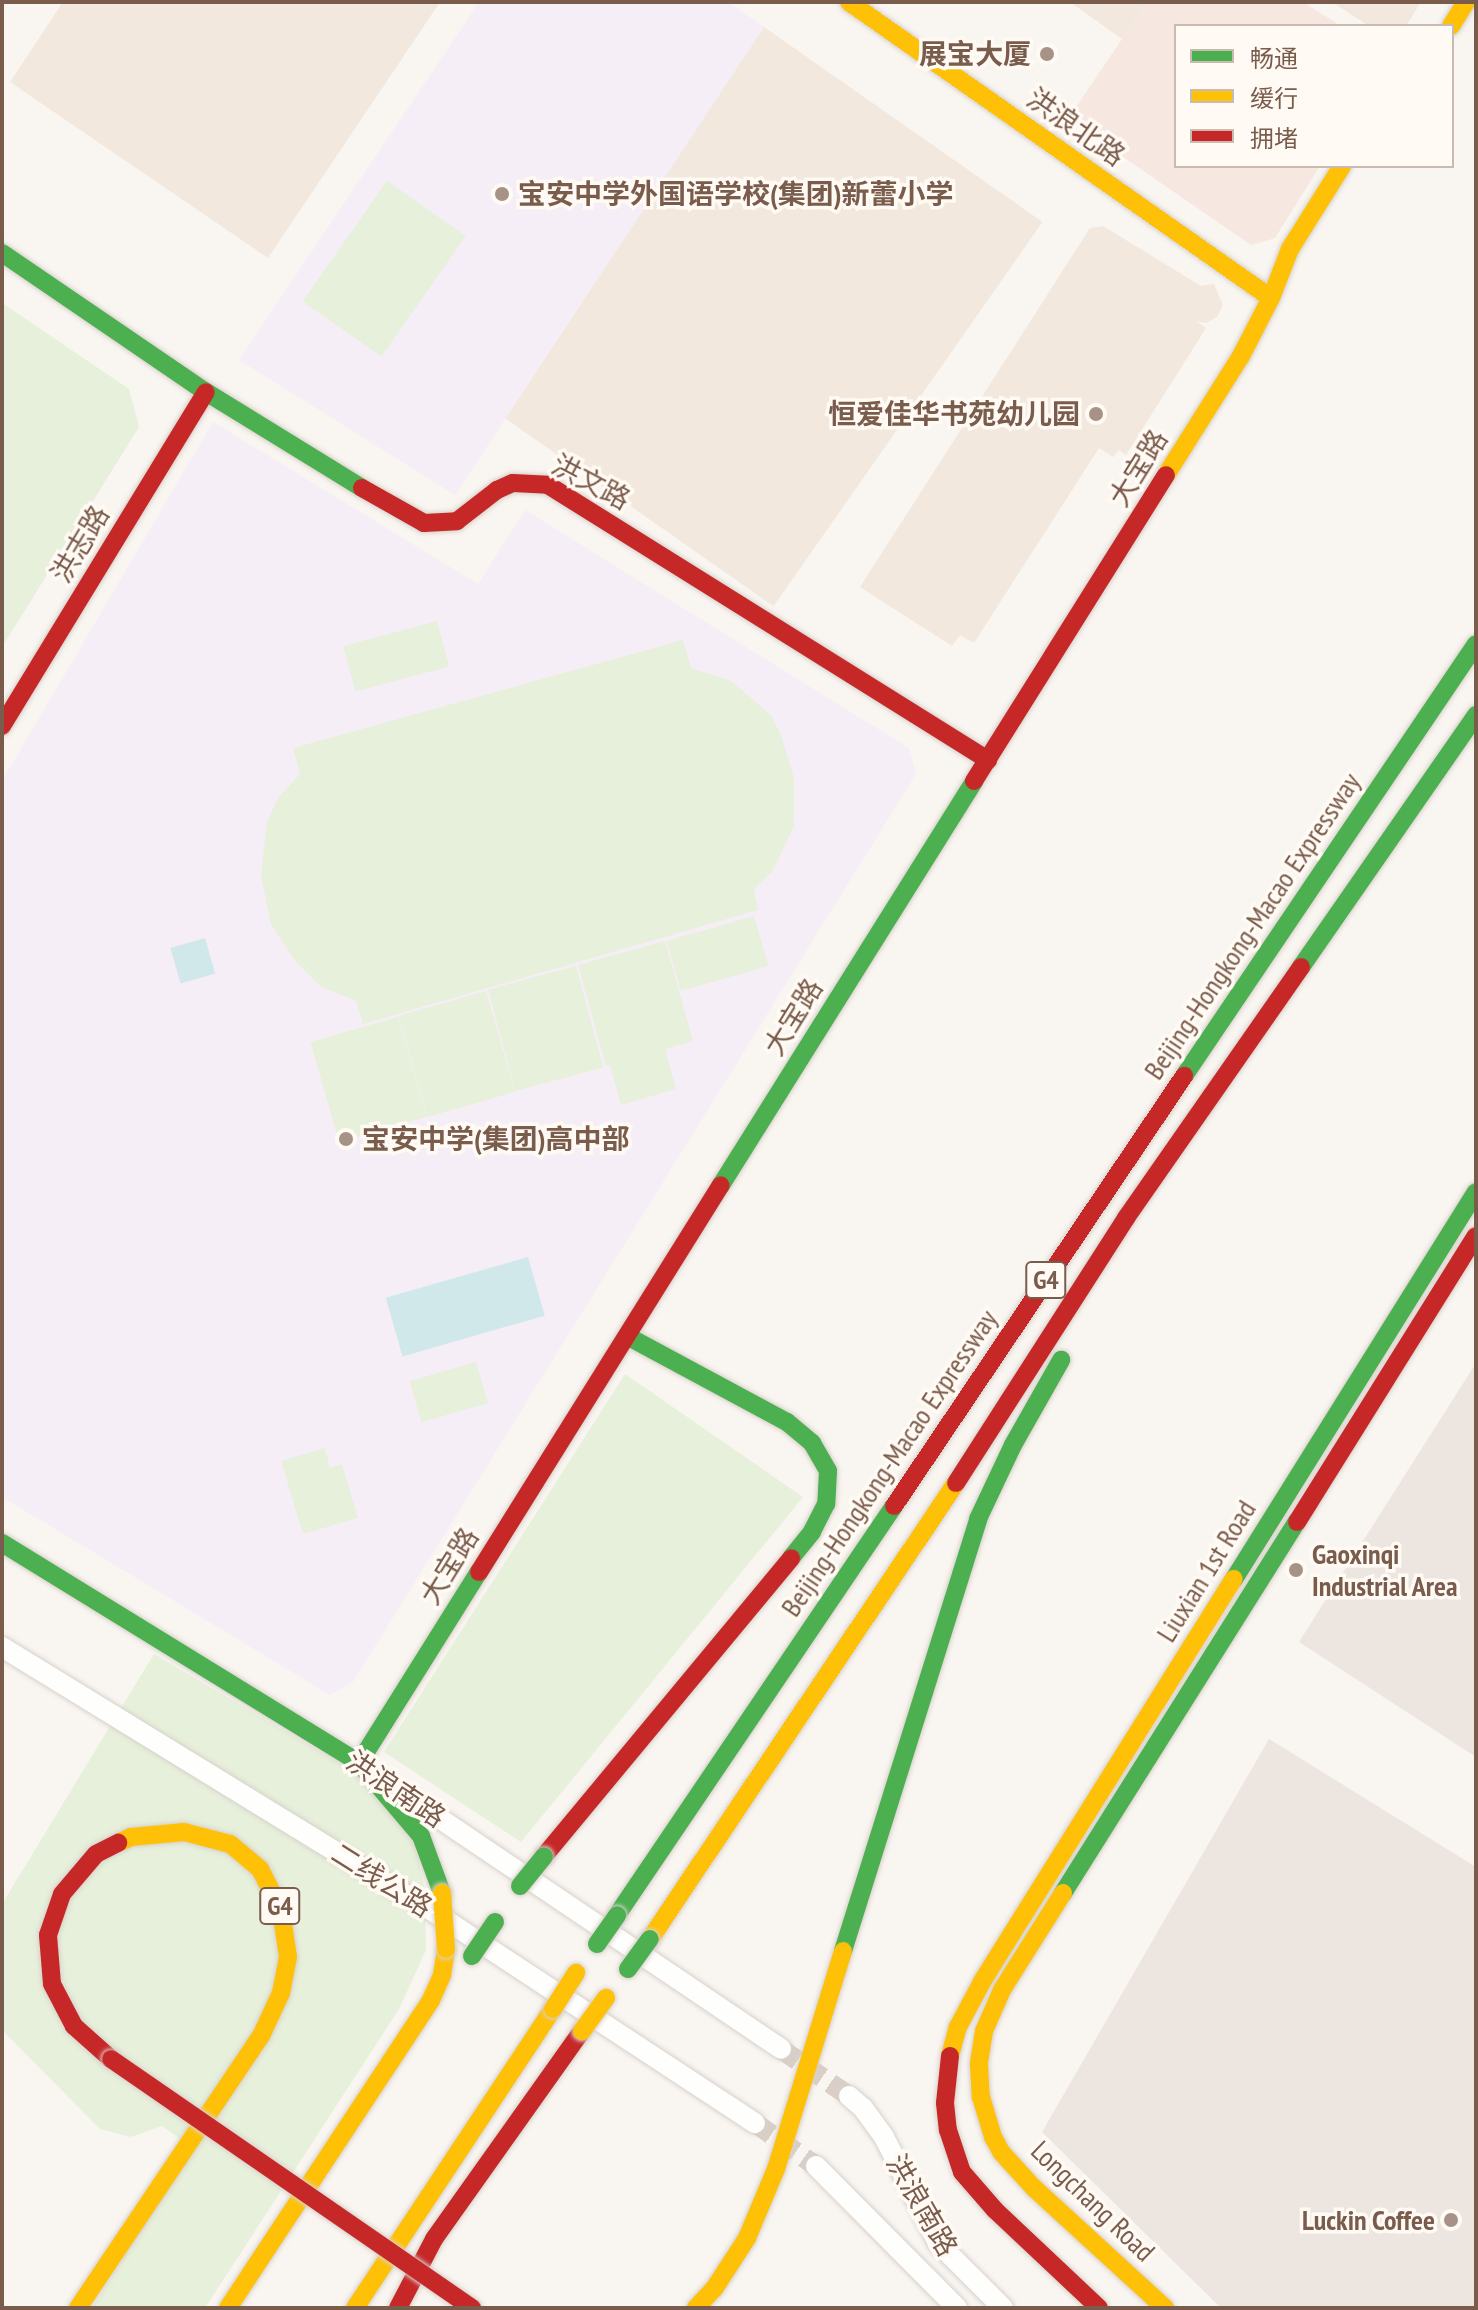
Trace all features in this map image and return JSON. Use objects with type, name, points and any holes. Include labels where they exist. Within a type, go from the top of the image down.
[{"type":"main road","name":"洪浪北路","points":[[849,2],[1271,298]]},
{"type":"main road","points":[[1431,24],[1445,2]]},
{"type":"main road","points":[[1452,24],[1466,2]]},
{"type":"main road","points":[[1271,298],[1290,249],[1341,168]]},
{"type":"main road","points":[[1271,298],[1304,261],[1363,168]]},
{"type":"main road","name":"洪文路","points":[[2,253],[206,392],[424,523],[457,521],[497,490],[513,483],[531,481],[548,485],[988,760]]},
{"type":"main road","name":"大宝路","points":[[359,1763],[1241,356],[1271,298]]},
{"type":"main road","name":"洪志路","points":[[2,726],[206,392]]},
{"type":"main road","name":"Beijing-Hongkong-Macao Expressway","points":[[355,2308],[576,1973],[1476,644]]},
{"type":"main road","name":"G4","points":[[398,2308],[434,2239],[650,1939],[949,1494],[1126,1218],[1476,715]]},
{"type":"main road","name":"G4","points":[[1090,1309],[1207,1105]]},
{"type":"main road","name":"Liuxian 1st Road","points":[[1075,2287],[975,2190],[954,2154],[945,2103],[951,2049],[969,2004],[983,1980],[1476,1192]]},
{"type":"main road","name":"Liuxian 1st Road","points":[[1002,1990],[1476,1236]]},
{"type":"main road","points":[[314,2213],[507,1904],[812,1532],[826,1504],[828,1471],[804,1436],[787,1422],[627,1336]]},
{"type":"main road","points":[[696,2308],[714,2289],[747,2238],[776,2169],[978,1519],[1013,1445],[1067,1350]]},
{"type":"main road","name":"洪浪南路","points":[[2,1543],[359,1763]]},
{"type":"main road","points":[[228,2308],[431,2000],[442,1975],[446,1949],[442,1893],[421,1836],[359,1763]]},
{"type":"main road","name":"G4","points":[[78,2308],[261,2036],[281,1993],[288,1957],[281,1910],[260,1869],[230,1844],[184,1832],[131,1837],[96,1854],[62,1894],[48,1935],[52,1984],[74,2026],[111,2059],[472,2308]]},
{"type":"main road","name":"Longchang Road","points":[[1002,1990],[984,2031],[979,2064],[981,2097],[993,2137],[1002,2153],[1034,2188],[1165,2308]]},
{"type":"main road","points":[[1075,2287],[1099,2308]]},
{"type":"street","name":"二线公路","points":[[2,1647],[429,1909],[755,2123]]},
{"type":"street","name":"洪浪南路","points":[[359,1763],[781,2049]]},
{"type":"street","name":"洪浪南路","points":[[849,2096],[863,2108],[884,2137],[938,2243],[1003,2308]]},
{"type":"street","points":[[816,2166],[957,2308]]},
{"type":"street","points":[[1074,2308],[1075,2287]]},
{"type":"shaded area","points":[[63,2],[440,2],[268,258],[10,82]]},
{"type":"shaded area","name":"宝安中学外国语学校(集团)新蕾小学","points":[[479,2],[728,2],[764,27],[455,495],[239,360]]},
{"type":"shaded area","points":[[1070,2],[1147,2],[1122,39]]},
{"type":"shaded area","points":[[1147,2],[1303,2],[1338,24],[1174,24],[1174,168],[1319,168],[1275,238],[1251,245],[1068,119]]},
{"type":"shaded area","points":[[1332,2],[1421,2],[1407,24],[1366,24]]},
{"type":"shaded area","points":[[764,27],[1043,222],[774,606],[495,411]]},
{"type":"shaded area","points":[[1103,226],[1201,286],[1214,284],[1223,305],[1217,317],[1206,323],[1196,321],[1206,328],[1126,455],[1119,450],[1113,457],[1099,448],[974,643],[960,635],[952,646],[860,587],[1090,228]]},
{"type":"shaded area","name":"宝安中学(集团)高中部","points":[[213,422],[478,584],[525,510],[909,748],[916,774],[353,1682],[330,1695],[2,1497],[2,781]]},
{"type":"shaded area","points":[[1476,1363],[1476,1757],[1299,1642]]},
{"type":"shaded area","points":[[1269,1739],[1476,1867],[1476,2308],[1221,2308],[1042,2132]]},
{"type":"green space","points":[[387,181],[466,236],[381,356],[303,301]]},
{"type":"green space","points":[[2,303],[129,389],[139,427],[2,647]]},
{"type":"green space","points":[[437,621],[449,666],[355,692],[343,646]]},
{"type":"green space","points":[[683,640],[691,668],[731,681],[771,715],[781,735],[794,778],[794,826],[772,872],[754,889],[758,910],[363,1024],[356,1001],[320,986],[295,961],[271,924],[261,876],[267,822],[278,798],[300,774],[293,748]]},
{"type":"green space","points":[[754,916],[768,966],[681,991],[667,941]]},
{"type":"green space","points":[[665,941],[693,1041],[665,1049],[676,1089],[621,1105],[610,1065],[606,1066],[578,965]]},
{"type":"green space","points":[[576,966],[603,1067],[515,1091],[488,990]]},
{"type":"green space","points":[[486,991],[515,1092],[427,1117],[399,1016]]},
{"type":"green space","points":[[398,1017],[427,1117],[339,1142],[311,1042]]},
{"type":"green space","points":[[476,1362],[488,1403],[422,1422],[410,1381]]},
{"type":"green space","points":[[625,1374],[803,1497],[521,1842],[384,1752]]},
{"type":"green space","points":[[325,1448],[330,1468],[342,1464],[358,1518],[303,1534],[281,1461]]},
{"type":"green space","points":[[154,1654],[356,1773],[415,1845],[425,1890],[426,1950],[399,2009],[205,2308],[92,2308],[192,2147],[162,2126],[131,2137],[100,2129],[2,2030],[2,1904]]},
{"type":"water","points":[[205,938],[215,974],[181,983],[170,948]]},
{"type":"water","points":[[528,1257],[545,1316],[403,1356],[386,1298]]},
{"type":"tunnel","points":[[781,2049],[849,2096]]},
{"type":"tunnel","points":[[755,2123],[816,2166]]},
{"type":"traffic: fast","points":[[2,253],[206,392],[362,488]]},
{"type":"traffic: fast","points":[[1184,1076],[1476,644]]},
{"type":"traffic: fast","points":[[1301,967],[1476,715]]},
{"type":"traffic: fast","points":[[721,1185],[974,781]]},
{"type":"traffic: fast","points":[[1234,1579],[1476,1192]]},
{"type":"traffic: fast","points":[[627,1336],[787,1422],[812,1443],[828,1471],[826,1504],[812,1532],[791,1558]]},
{"type":"traffic: fast","points":[[843,1951],[978,1519],[1013,1445],[1061,1360]]},
{"type":"traffic: fast","points":[[617,1915],[894,1506]]},
{"type":"traffic: fast","points":[[1063,1893],[1297,1522]]},
{"type":"traffic: fast","points":[[2,1543],[359,1763],[479,1572]]},
{"type":"traffic: fast","points":[[359,1763],[421,1836],[442,1893]]},
{"type":"traffic: fast","points":[[520,1886],[544,1856]]},
{"type":"traffic: fast","points":[[597,1944],[617,1915]]},
{"type":"traffic: fast","points":[[472,1956],[495,1922]]},
{"type":"traffic: fast","points":[[628,1969],[650,1939]]},
{"type":"traffic: slow","points":[[849,2],[1271,298]]},
{"type":"traffic: slow","points":[[1452,24],[1466,2]]},
{"type":"traffic: slow","points":[[1166,475],[1241,356],[1271,298],[1290,249],[1341,168]]},
{"type":"traffic: slow","points":[[650,1939],[956,1483]]},
{"type":"traffic: slow","points":[[950,2056],[958,2027],[983,1980],[1234,1579]]},
{"type":"traffic: slow","points":[[78,2308],[261,2036],[281,1993],[288,1957],[281,1910],[260,1869],[230,1844],[184,1832],[131,1837],[118,1843]]},
{"type":"traffic: slow","points":[[442,1893],[446,1949]]},
{"type":"traffic: slow","points":[[1063,1893],[1002,1990],[984,2031],[979,2064],[981,2097],[993,2137],[1002,2153],[1034,2188],[1165,2308]]},
{"type":"traffic: slow","points":[[228,2308],[431,2000],[442,1975],[446,1949]]},
{"type":"traffic: slow","points":[[696,2308],[714,2289],[747,2238],[776,2169],[843,1951]]},
{"type":"traffic: slow","points":[[553,2009],[576,1973]]},
{"type":"traffic: slow","points":[[582,2031],[606,1998]]},
{"type":"traffic: slow","points":[[355,2308],[553,2009]]},
{"type":"traffic: jam","points":[[2,726],[206,392]]},
{"type":"traffic: jam","points":[[974,781],[1166,475]]},
{"type":"traffic: jam","points":[[362,488],[424,523],[457,521],[497,490],[513,483],[548,485],[988,760]]},
{"type":"traffic: jam","points":[[956,1483],[1126,1218],[1301,967]]},
{"type":"traffic: jam","points":[[894,1506],[1184,1076]]},
{"type":"traffic: jam","points":[[479,1572],[721,1185]]},
{"type":"traffic: jam","points":[[1297,1522],[1476,1236]]},
{"type":"traffic: jam","points":[[544,1856],[791,1558]]},
{"type":"traffic: jam","points":[[111,2059],[74,2026],[52,1984],[48,1935],[62,1894],[96,1854],[118,1843]]},
{"type":"traffic: jam","points":[[398,2308],[434,2239],[582,2031]]},
{"type":"traffic: jam","points":[[950,2056],[945,2103],[948,2130],[962,2172],[995,2210],[1099,2308]]},
{"type":"traffic: jam","points":[[111,2059],[472,2308]]},
{"type":"place","name":"展宝大厦","points":[[1047,54]]},
{"type":"place","name":"宝安中学外国语学校(集团)新蕾小学","points":[[502,194]]},
{"type":"place","name":"恒爱佳华书苑幼儿园","points":[[1096,414]]},
{"type":"place","name":"宝安中学(集团)高中部","points":[[346,1139]]},
{"type":"place","name":"Gaoxinqi Industrial Area","points":[[1296,1570]]},
{"type":"place","name":"Luckin Coffee","points":[[1451,2220]]}]
